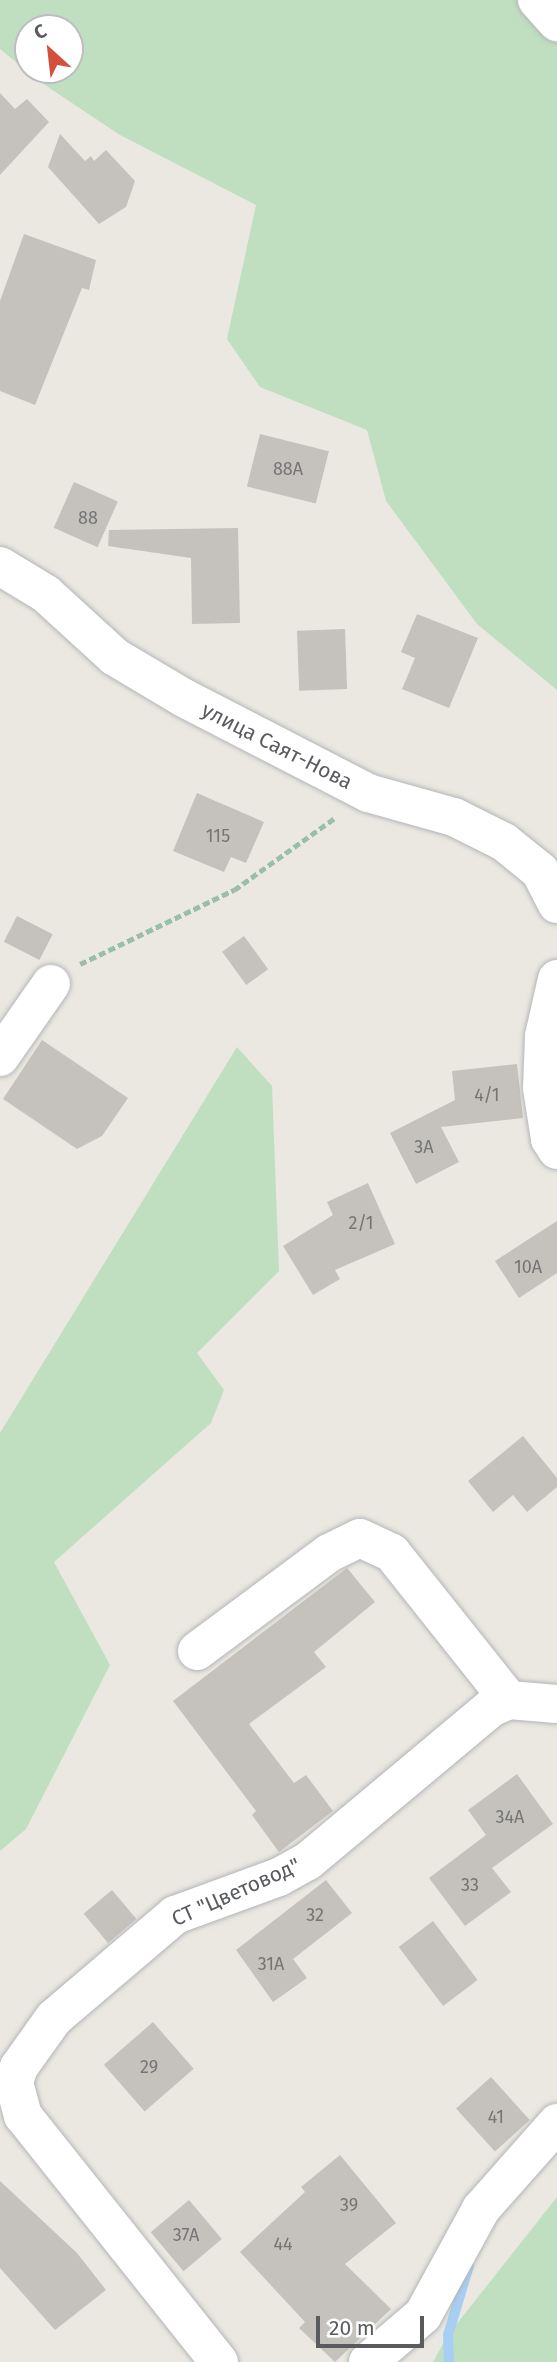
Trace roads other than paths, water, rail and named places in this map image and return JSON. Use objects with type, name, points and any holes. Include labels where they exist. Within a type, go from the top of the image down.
[{"type":"street","points":[[537,0],[557,22]]},
{"type":"street","name":"улица Саят-Нова","points":[[0,566],[46,594],[135,671],[368,793],[454,817],[504,842],[540,872],[557,904]]},
{"type":"street","points":[[557,979],[544,1036],[542,1088],[550,1139],[557,1150]]},
{"type":"street","points":[[0,1057],[51,984]]},
{"type":"street","points":[[197,1651],[329,1553],[360,1538],[392,1553],[509,1700],[557,1704]]},
{"type":"street","name":"СТ \"Цветовод\"","points":[[7,2084],[54,2018],[175,1915],[279,1877],[308,1861],[476,1720],[509,1700]]},
{"type":"street","points":[[7,2084],[23,2116],[45,2147],[219,2362]]},
{"type":"street","points":[[368,2362],[423,2315],[481,2209],[557,2123]]},
{"type":"waterway","points":[[449,2362],[448,2335],[469,2266]]}]
